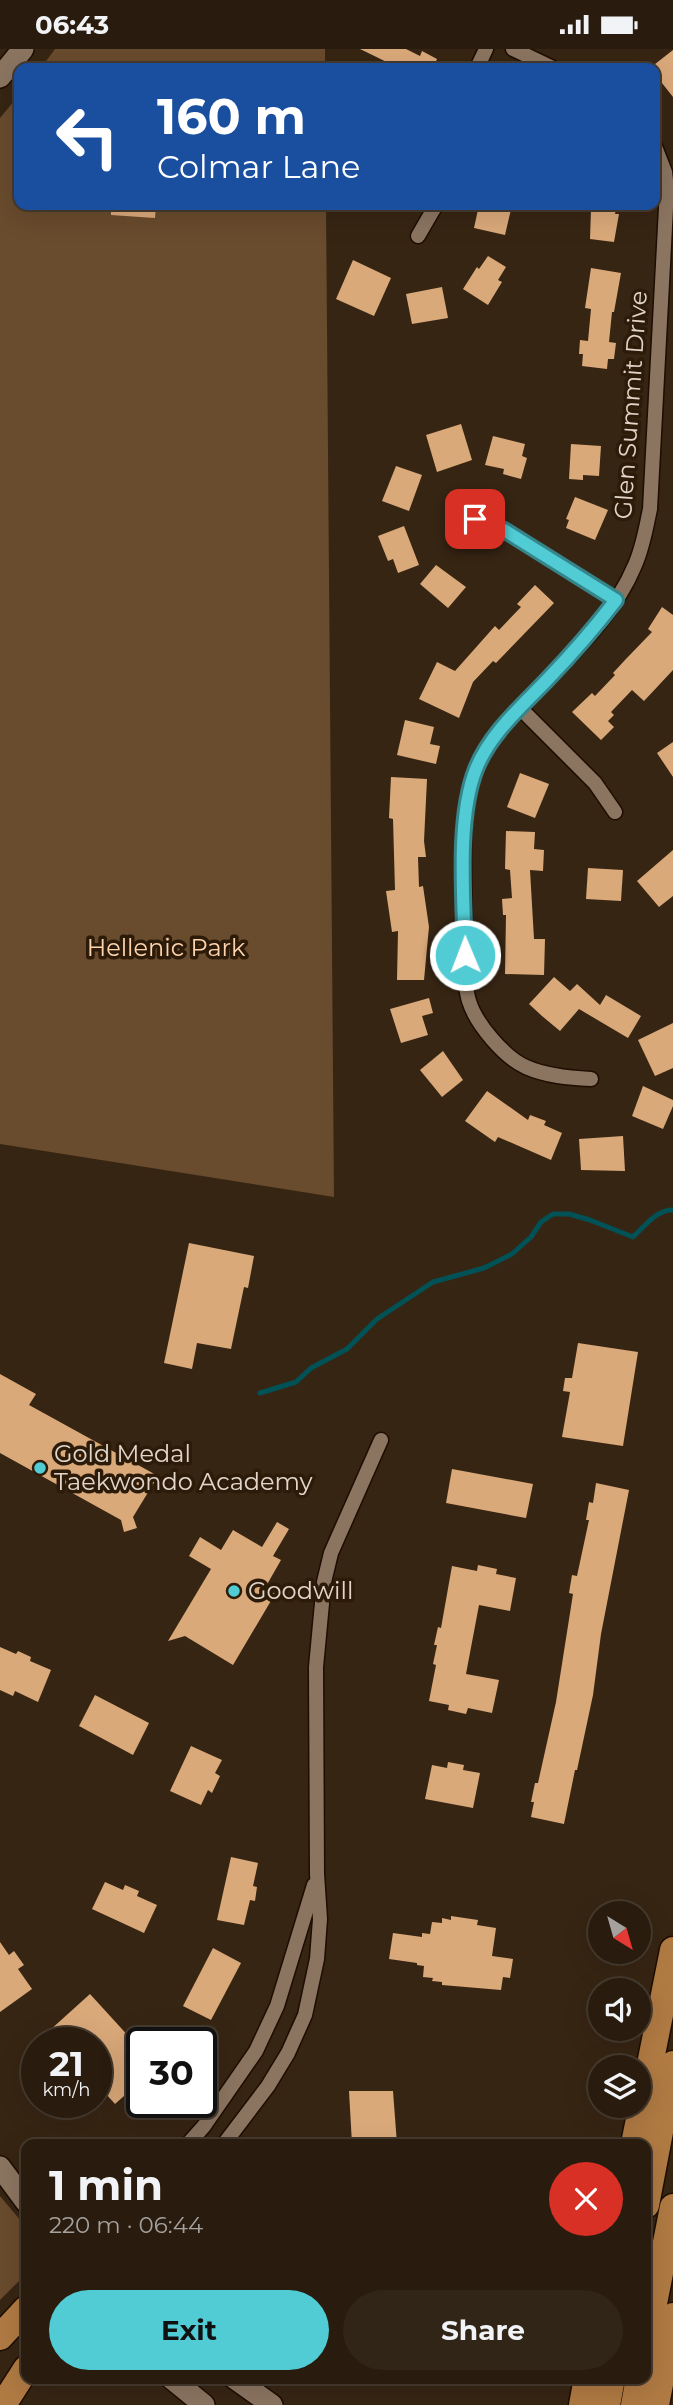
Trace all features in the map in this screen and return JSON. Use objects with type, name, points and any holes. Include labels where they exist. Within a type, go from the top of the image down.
[{"type":"highway","points":[[635,2139],[673,1950]]},
{"type":"highway","points":[[651,2179],[673,2064]]},
{"type":"highway","points":[[651,2319],[673,2207]]},
{"type":"highway","points":[[0,2337],[21,2314]]},
{"type":"highway","points":[[656,2405],[673,2316]]},
{"type":"highway","points":[[3,2405],[21,2377]]},
{"type":"highway","points":[[582,2405],[586,2384]]},
{"type":"highway","points":[[607,2405],[611,2384]]},
{"type":"highway","points":[[634,2405],[638,2384]]},
{"type":"main road","points":[[0,77],[23,49]]},
{"type":"main road","points":[[0,2167],[21,2195]]},
{"type":"main road","points":[[178,2384],[204,2405]]},
{"type":"main road","points":[[242,2384],[272,2405]]},
{"type":"street","points":[[513,49],[542,63]]},
{"type":"street","name":"Glen Summit Drive","points":[[591,1079],[561,1077],[527,1068],[513,1059],[488,1035],[469,1002],[466,979],[464,833],[469,789],[490,744],[520,708],[589,636],[616,600],[636,563],[650,509],[667,189],[665,171],[660,159]]},
{"type":"street","points":[[418,236],[433,210]]},
{"type":"street","points":[[475,519],[504,530],[616,600]]},
{"type":"street","points":[[520,708],[595,783],[615,812]]},
{"type":"street","points":[[228,2139],[268,2086],[288,2053],[305,2015],[317,1959],[320,1919],[317,1874],[316,1667],[324,1582],[331,1553],[381,1440]]},
{"type":"street","points":[[192,2139],[256,2051],[277,2005],[317,1874]]},
{"type":"green space","points":[[55,49],[325,49],[325,63],[45,63]]},
{"type":"green space","name":"Hellenic Park","points":[[14,101],[14,210],[326,210],[334,1197],[0,1144],[0,118]]},
{"type":"green space","points":[[0,2196],[21,2221],[21,2279],[0,2300]]},
{"type":"building","points":[[360,49],[406,49],[420,56],[422,51],[437,59],[435,63],[389,63]]},
{"type":"building","points":[[673,50],[673,97],[660,81],[660,63],[656,63]]},
{"type":"building","points":[[111,210],[156,210],[155,218],[111,215]]},
{"type":"building","points":[[478,210],[511,210],[505,235],[474,228]]},
{"type":"building","points":[[591,210],[616,210],[615,214],[619,214],[614,242],[590,239]]},
{"type":"building","points":[[488,256],[506,267],[498,280],[502,282],[488,305],[463,289],[477,267],[479,269]]},
{"type":"building","points":[[353,260],[391,278],[374,316],[336,299]]},
{"type":"building","points":[[591,268],[621,273],[612,312],[609,342],[616,343],[614,359],[608,359],[607,369],[582,366],[583,354],[579,354],[580,340],[588,341],[591,309],[585,308]]},
{"type":"building","points":[[442,287],[448,318],[412,324],[406,294]]},
{"type":"building","points":[[461,424],[472,460],[437,472],[426,435]]},
{"type":"building","points":[[493,436],[525,444],[522,456],[527,458],[521,479],[503,474],[504,469],[485,465]]},
{"type":"building","points":[[571,444],[601,446],[599,476],[583,475],[583,480],[569,479]]},
{"type":"building","points":[[396,466],[422,475],[409,511],[382,501]]},
{"type":"building","points":[[575,497],[608,510],[595,540],[566,528],[569,520],[566,519]]},
{"type":"building","points":[[404,526],[419,565],[398,573],[393,559],[388,561],[378,536]]},
{"type":"building","points":[[436,565],[466,587],[448,608],[420,584]]},
{"type":"building","points":[[535,585],[554,603],[496,663],[493,661],[473,682],[459,718],[419,699],[437,662],[455,671],[495,626],[499,630],[521,607],[517,604]]},
{"type":"building","points":[[662,607],[673,615],[673,670],[644,701],[632,690],[611,712],[614,715],[608,721],[614,727],[601,740],[572,712],[592,693],[595,696],[652,632],[648,629]]},
{"type":"building","points":[[405,720],[434,727],[430,744],[440,746],[436,764],[397,755]]},
{"type":"building","points":[[673,742],[673,777],[657,753]]},
{"type":"building","points":[[520,773],[549,784],[535,818],[507,807]]},
{"type":"building","points":[[391,777],[427,779],[424,841],[426,857],[418,857],[419,887],[423,886],[429,927],[424,980],[397,980],[398,931],[392,932],[386,891],[395,890],[393,819],[389,818]]},
{"type":"building","points":[[506,831],[535,832],[534,849],[544,850],[543,871],[530,870],[534,939],[545,939],[544,975],[505,974],[506,915],[503,915],[502,899],[512,898],[510,870],[505,869]]},
{"type":"building","points":[[673,850],[673,896],[659,907],[637,881]]},
{"type":"building","points":[[588,868],[623,870],[621,901],[586,899]]},
{"type":"building","points":[[554,977],[570,991],[577,984],[600,1005],[606,995],[641,1016],[628,1038],[579,1009],[560,1031],[529,1004]]},
{"type":"building","points":[[429,998],[433,1013],[422,1016],[428,1035],[401,1043],[390,1009]]},
{"type":"building","points":[[673,1023],[673,1068],[655,1076],[638,1040]]},
{"type":"building","points":[[443,1051],[463,1080],[442,1097],[420,1070]]},
{"type":"building","points":[[643,1086],[673,1100],[663,1129],[632,1116]]},
{"type":"building","points":[[487,1091],[528,1120],[530,1115],[546,1121],[544,1125],[562,1133],[551,1160],[498,1137],[495,1142],[465,1121]]},
{"type":"building","points":[[623,1136],[625,1171],[581,1170],[579,1139]]},
{"type":"building","points":[[189,1243],[254,1256],[248,1288],[244,1287],[231,1349],[197,1343],[192,1369],[164,1363]]},
{"type":"building","points":[[578,1343],[638,1352],[623,1446],[562,1437],[570,1392],[563,1391],[565,1378],[572,1378]]},
{"type":"building","points":[[0,1374],[36,1394],[29,1405],[158,1476],[133,1517],[137,1528],[124,1532],[121,1520],[0,1453]]},
{"type":"building","points":[[452,1469],[533,1484],[526,1518],[446,1503]]},
{"type":"building","points":[[596,1483],[629,1490],[601,1634],[593,1695],[564,1824],[531,1817],[534,1802],[531,1802],[535,1783],[538,1783],[556,1702],[573,1594],[569,1593],[572,1575],[577,1576],[589,1520],[586,1520],[589,1502],[593,1503]]},
{"type":"building","name":"Goodwill","points":[[277,1522],[289,1529],[273,1556],[281,1560],[265,1588],[275,1594],[233,1665],[185,1636],[168,1641],[211,1569],[189,1556],[200,1537],[221,1550],[233,1530],[262,1547]]},
{"type":"building","points":[[478,1565],[497,1569],[496,1574],[516,1578],[510,1611],[479,1605],[466,1674],[499,1680],[492,1713],[468,1708],[466,1714],[448,1710],[449,1705],[429,1701],[436,1665],[433,1664],[437,1645],[434,1645],[438,1627],[441,1628],[452,1566],[477,1571]]},
{"type":"building","points":[[0,1647],[16,1654],[18,1651],[31,1657],[30,1661],[51,1670],[38,1702],[15,1691],[13,1696],[0,1690]]},
{"type":"building","points":[[95,1695],[149,1723],[133,1755],[79,1726]]},
{"type":"building","points":[[191,1746],[222,1760],[215,1773],[220,1776],[212,1793],[208,1790],[201,1805],[170,1791]]},
{"type":"building","points":[[448,1762],[464,1765],[463,1770],[480,1773],[473,1808],[425,1799],[432,1765],[447,1768]]},
{"type":"building","points":[[231,1857],[258,1863],[253,1886],[257,1887],[255,1901],[250,1900],[244,1925],[217,1920]]},
{"type":"building","points":[[105,1882],[123,1890],[125,1885],[139,1891],[137,1896],[157,1905],[144,1933],[92,1909]]},
{"type":"building","points":[[451,1916],[478,1920],[477,1925],[496,1928],[492,1956],[513,1959],[510,1978],[503,1977],[501,1990],[442,1985],[442,1982],[432,1981],[433,1978],[423,1977],[424,1966],[389,1959],[393,1933],[422,1937],[422,1933],[430,1934],[432,1922],[442,1923],[442,1918],[451,1920]]},
{"type":"building","points":[[0,1942],[9,1955],[14,1951],[24,1965],[18,1969],[32,1989],[0,2012]]},
{"type":"building","points":[[213,1948],[241,1963],[211,2020],[183,2006]]},
{"type":"building","points":[[90,1994],[126,2033],[126,2094],[115,2104],[112,2101],[112,2027],[53,2027]]},
{"type":"building","points":[[349,2091],[393,2091],[397,2139],[352,2139]]},
{"type":"waterway","points":[[260,1393],[296,1382],[311,1368],[347,1349],[377,1319],[433,1282],[484,1268],[512,1254],[531,1237],[541,1222],[553,1214],[569,1214],[590,1220],[633,1237],[656,1215],[673,1210]]},
{"type":"place","name":"Gold Medal Taekwondo Academy","points":[[40,1468]]},
{"type":"place","name":"Goodwill","points":[[234,1591]]},
{"type":"route","points":[[465,955],[464,833],[469,789],[477,767],[508,721],[589,636],[616,600],[504,530],[475,519]]}]
